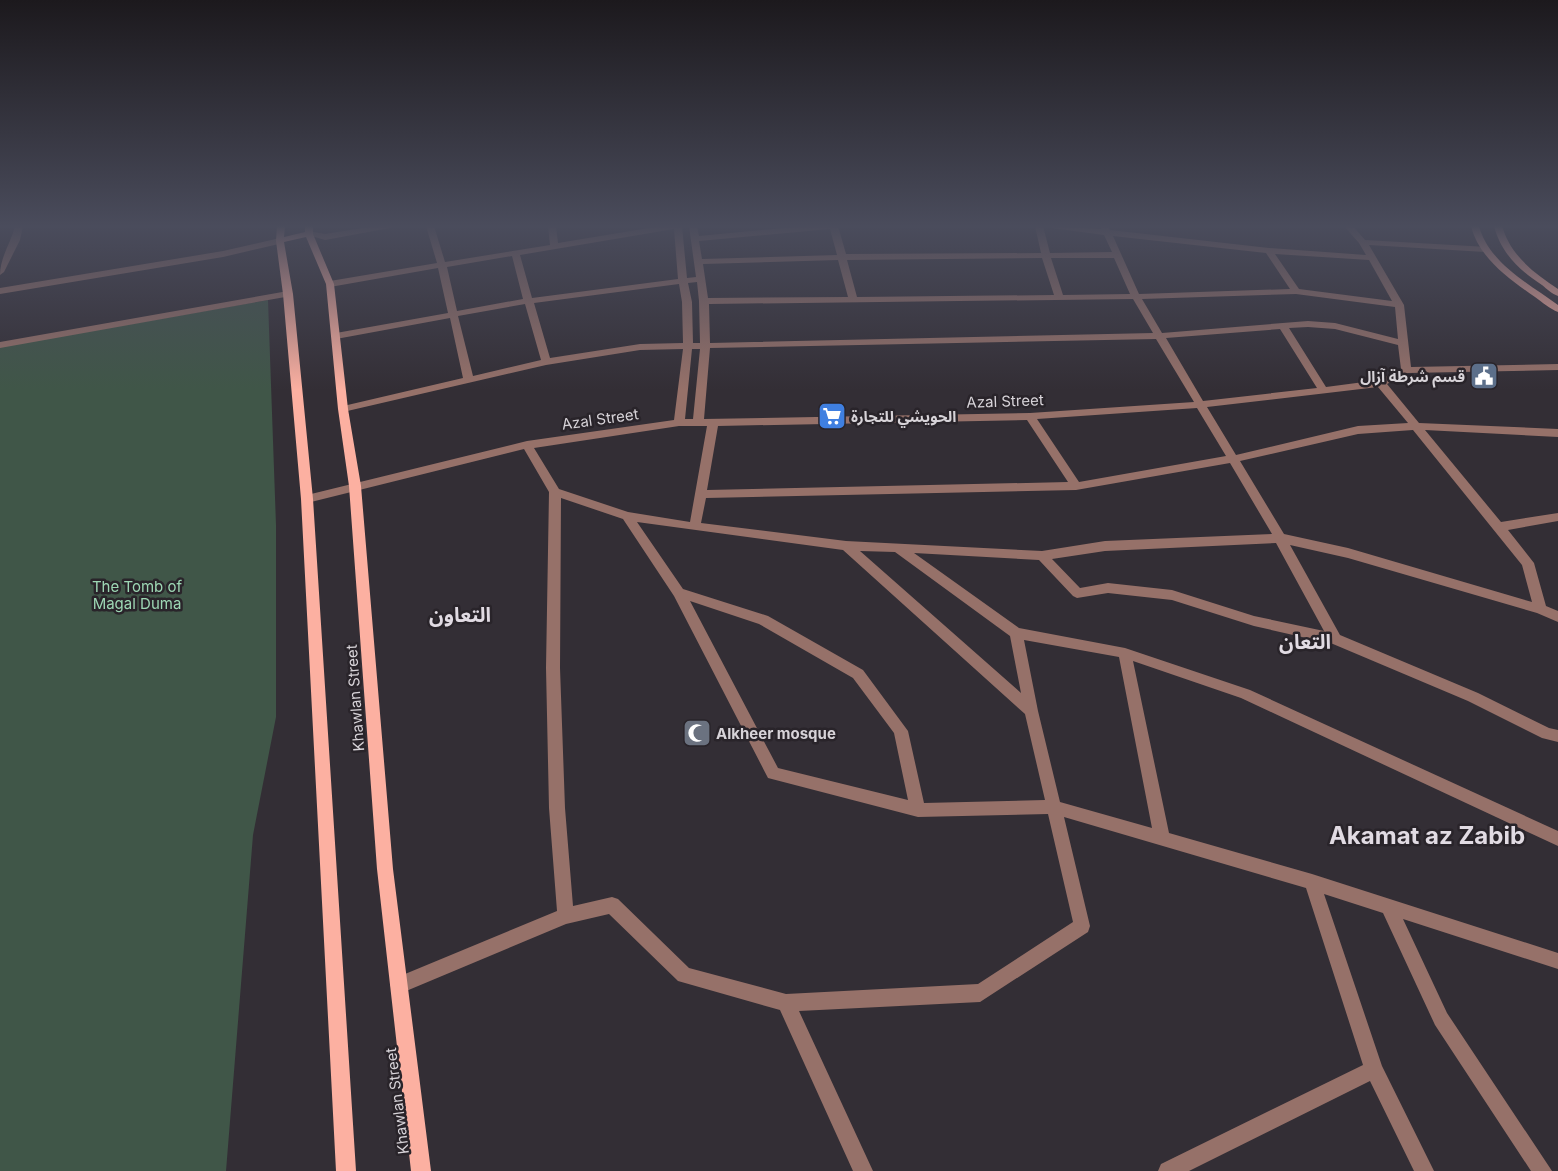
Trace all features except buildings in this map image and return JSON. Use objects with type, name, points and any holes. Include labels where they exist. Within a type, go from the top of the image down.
[{"type":"main road","points":[[286,281],[307,498],[346,1171]]},
{"type":"main road","name":"Khawlan Street","points":[[329,281],[343,409],[355,486],[385,869],[421,1171]]},
{"type":"main road","points":[[1520,281],[1558,309]]},
{"type":"main road","points":[[1541,281],[1558,293]]},
{"type":"street","points":[[0,290],[58,281]]},
{"type":"street","points":[[330,284],[351,281]]},
{"type":"street","points":[[445,281],[469,381]]},
{"type":"street","points":[[522,281],[546,362]]},
{"type":"street","points":[[336,336],[527,301],[678,281]]},
{"type":"street","points":[[679,423],[688,345],[688,302],[683,281]]},
{"type":"street","points":[[698,422],[705,347],[704,301],[699,281]]},
{"type":"street","points":[[849,281],[853,299]]},
{"type":"street","points":[[1054,281],[1059,296]]},
{"type":"street","points":[[1129,281],[1136,297],[1199,405],[1280,538],[1335,640]]},
{"type":"street","points":[[1289,281],[1296,291]]},
{"type":"street","points":[[1386,281],[1399,305],[1406,370]]},
{"type":"street","points":[[704,301],[1059,296],[1136,297],[1296,291],[1399,305]]},
{"type":"street","points":[[0,345],[288,294]]},
{"type":"street","points":[[343,409],[546,362],[640,347],[1159,336],[1308,324],[1335,326],[1403,343]]},
{"type":"street","points":[[1284,326],[1324,391]]},
{"type":"street","name":"Azal Street","points":[[307,498],[527,444],[679,423],[1030,416],[1199,405],[1324,391],[1381,383],[1406,370],[1558,367]]},
{"type":"street","points":[[1381,383],[1528,563],[1540,609]]},
{"type":"street","points":[[1030,416],[1076,486]]},
{"type":"street","points":[[695,527],[714,423]]},
{"type":"street","points":[[701,494],[1076,486],[1234,460],[1358,430],[1418,426],[1558,433]]},
{"type":"street","points":[[527,444],[555,492],[553,668],[557,808],[566,916]]},
{"type":"street","points":[[555,492],[627,516],[695,527],[846,546],[1042,556],[1105,546],[1280,538],[1348,554],[1540,609],[1558,617]]},
{"type":"street","points":[[627,516],[679,593],[773,773],[918,810],[1054,807],[1312,882],[1557,962]]},
{"type":"street","points":[[1499,527],[1558,518]]},
{"type":"street","points":[[846,546],[1031,711]]},
{"type":"street","points":[[898,548],[1016,633],[1125,652],[1245,694],[1558,839]]},
{"type":"street","points":[[1042,556],[1077,593],[1108,588],[1172,595],[1254,621],[1335,640],[1473,697],[1546,734],[1558,736]]},
{"type":"street","points":[[679,593],[763,620],[858,674],[901,731],[918,810]]},
{"type":"street","points":[[399,985],[566,916],[612,905],[684,975],[786,1003],[980,993],[1082,926],[1031,711],[1016,633]]},
{"type":"street","points":[[1125,652],[1162,838]]},
{"type":"street","points":[[1312,882],[1374,1069],[1424,1171]]},
{"type":"street","points":[[1389,906],[1441,1019],[1542,1171]]},
{"type":"street","points":[[786,1003],[863,1171]]},
{"type":"street","points":[[1168,1171],[1374,1069]]},
{"type":"green space","name":"The Tomb of Magal Duma","points":[[268,300],[276,525],[276,717],[253,835],[226,1171],[0,1171],[0,347]]},
{"type":"place","name":"قسم شرطة آزال","points":[[1484,376]]},
{"type":"place","name":"الحويشي للتجارة","points":[[832,416]]},
{"type":"place","name":"Alkheer mosque","points":[[697,733]]},
{"type":"district","name":"التعاون","points":[[460,615]]},
{"type":"district","name":"التعان","points":[[1305,642]]},
{"type":"district","name":"Akamat az Zabib","points":[[1427,835]]}]
